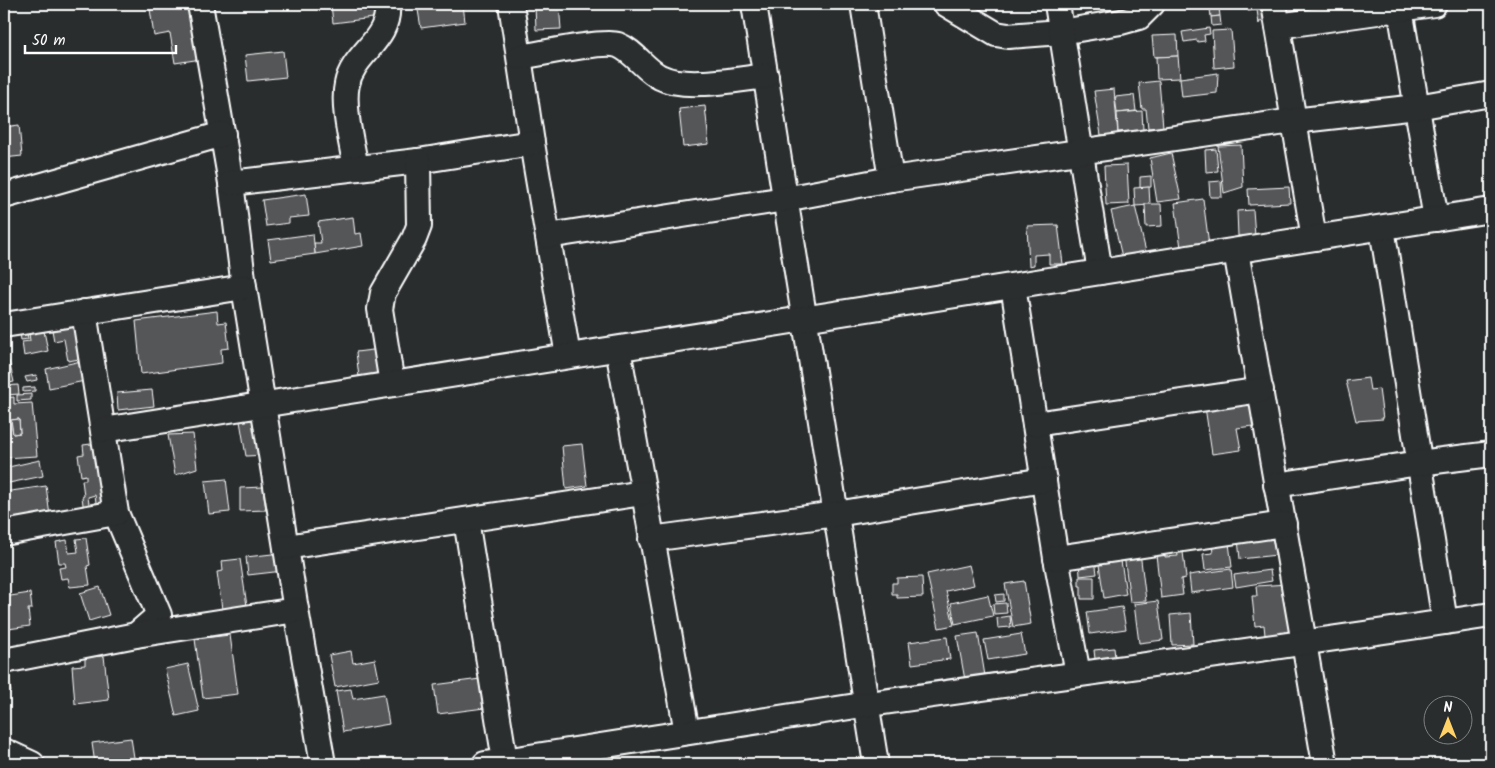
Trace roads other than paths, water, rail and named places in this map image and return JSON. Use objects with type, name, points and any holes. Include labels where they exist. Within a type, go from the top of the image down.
[{"type":"street","points":[[200,4],[231,183],[244,286],[296,610],[323,764]]},
{"type":"street","points":[[356,168],[346,102],[347,84],[351,72],[380,35],[387,22],[387,4]]},
{"type":"street","points":[[511,4],[532,144],[568,356]]},
{"type":"street","points":[[754,4],[876,764]]},
{"type":"street","points":[[863,4],[891,179]]},
{"type":"street","points":[[946,4],[996,34],[1008,36],[1061,32],[1139,18],[1152,4]]},
{"type":"street","points":[[1057,4],[1100,272]]},
{"type":"street","points":[[1314,238],[1276,15],[1400,9],[1434,4]]},
{"type":"street","points":[[1400,9],[1436,219]]},
{"type":"street","points":[[520,57],[602,44],[618,45],[659,77],[672,82],[687,84],[766,76]]},
{"type":"street","points":[[548,236],[786,198],[891,179],[1293,122],[1417,107],[1491,94]]},
{"type":"street","points":[[4,196],[223,134]]},
{"type":"street","points":[[231,183],[418,161],[532,144]]},
{"type":"street","points":[[392,384],[380,309],[383,293],[414,239],[419,226],[418,161]]},
{"type":"street","points":[[103,430],[1491,210]]},
{"type":"street","points":[[1382,228],[1445,622]]},
{"type":"street","points":[[1236,250],[1325,764]]},
{"type":"street","points":[[4,325],[244,286]]},
{"type":"street","points":[[1013,286],[1056,558],[1078,674]]},
{"type":"street","points":[[84,312],[116,513],[159,615],[136,635]]},
{"type":"street","points":[[618,348],[687,732]]},
{"type":"street","points":[[1035,424],[1260,390]]},
{"type":"street","points":[[1276,485],[1491,454]]},
{"type":"street","points":[[651,539],[836,514],[1044,480]]},
{"type":"street","points":[[286,547],[644,493]]},
{"type":"street","points":[[4,533],[116,513]]},
{"type":"street","points":[[466,520],[495,763],[580,757],[687,732],[867,704],[1304,644],[1491,615]]},
{"type":"street","points":[[1056,558],[1284,524]]},
{"type":"street","points":[[4,661],[136,635],[296,610]]},
{"type":"street","points":[[4,751],[32,764]]}]
